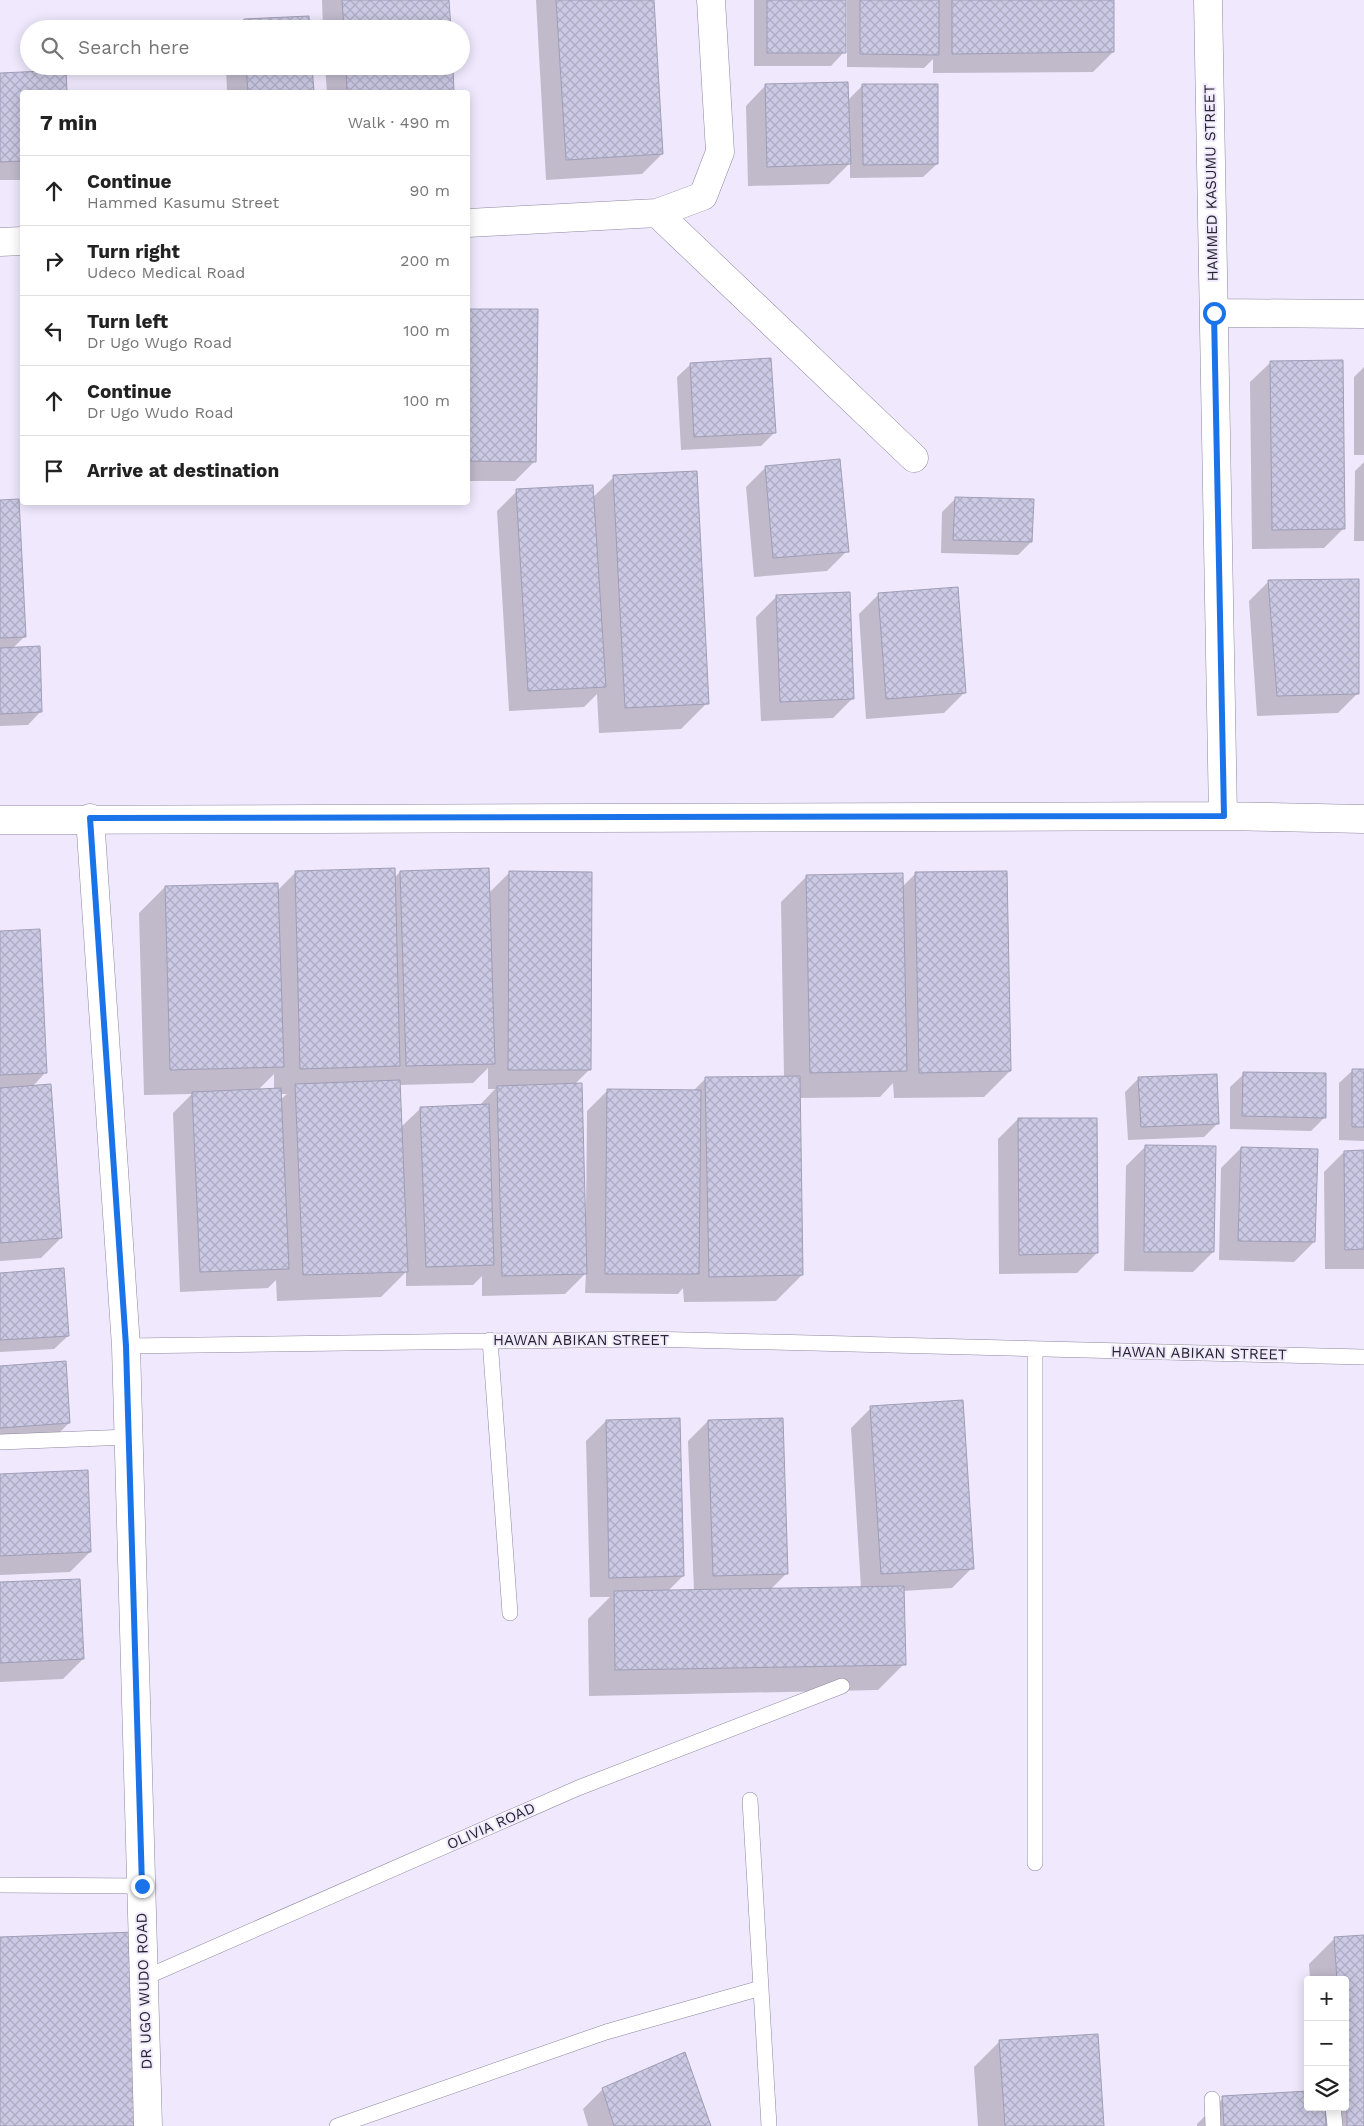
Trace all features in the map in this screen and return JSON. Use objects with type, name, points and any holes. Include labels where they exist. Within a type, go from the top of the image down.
[{"type":"street","points":[[470,223],[657,213],[703,196],[720,152],[711,0]]},
{"type":"street","name":"HAMMED KASUMU STREET","points":[[1208,0],[1224,816]]},
{"type":"street","points":[[657,213],[914,458]]},
{"type":"street","points":[[0,242],[20,241]]},
{"type":"street","points":[[1214,313],[1364,314]]},
{"type":"street","points":[[0,820],[90,818],[1224,816],[1364,819]]},
{"type":"street","name":"DR UGO WUDO ROAD","points":[[90,818],[126,1346],[148,2126]]},
{"type":"lane","name":"HAWAN ABIKAN STREET","points":[[126,1346],[648,1338],[1364,1357]]},
{"type":"lane","points":[[490,1340],[510,1613]]},
{"type":"lane","points":[[1035,1349],[1035,1863]]},
{"type":"lane","points":[[0,1442],[129,1437]]},
{"type":"lane","name":"OLIVIA ROAD","points":[[144,1978],[578,1788],[842,1686]]},
{"type":"lane","points":[[750,1800],[769,2126]]},
{"type":"lane","points":[[0,1885],[142,1886]]},
{"type":"lane","points":[[337,2126],[606,2032],[760,1988]]},
{"type":"lane","points":[[1212,2100],[1213,2126]]},
{"type":"lane","points":[[1334,2111],[1335,2126]]},
{"type":"building","points":[[342,0],[449,0],[450,20],[343,20]]},
{"type":"building","points":[[556,0],[654,0],[663,154],[566,160]]},
{"type":"building","points":[[767,0],[846,0],[846,53],[767,53]]},
{"type":"building","points":[[860,0],[939,0],[939,55],[860,54]]},
{"type":"building","points":[[952,0],[1114,0],[1114,52],[952,54]]},
{"type":"building","points":[[309,16],[309,20],[244,20]]},
{"type":"building","points":[[20,72],[20,75],[66,75],[67,90],[20,90],[20,161],[0,162],[0,73]]},
{"type":"building","points":[[247,75],[313,75],[314,90],[248,90]]},
{"type":"building","points":[[346,75],[453,75],[454,90],[347,90]]},
{"type":"building","points":[[848,82],[851,164],[767,167],[765,84]]},
{"type":"building","points":[[862,84],[938,84],[938,164],[863,165]]},
{"type":"building","points":[[470,309],[538,309],[536,462],[470,461]]},
{"type":"building","points":[[771,358],[776,433],[694,437],[690,363]]},
{"type":"building","points":[[1343,360],[1345,529],[1272,530],[1270,361]]},
{"type":"building","points":[[840,459],[849,552],[773,558],[765,466]]},
{"type":"building","points":[[697,471],[709,704],[625,708],[613,475]]},
{"type":"building","points":[[593,485],[606,687],[528,691],[516,489]]},
{"type":"building","points":[[955,497],[1034,499],[1032,542],[953,540]]},
{"type":"building","points":[[19,499],[26,637],[0,638],[0,500]]},
{"type":"building","points":[[1359,579],[1359,694],[1277,696],[1268,580]]},
{"type":"building","points":[[958,587],[966,693],[886,699],[878,593]]},
{"type":"building","points":[[850,592],[854,699],[780,702],[776,595]]},
{"type":"building","points":[[40,646],[42,712],[0,714],[0,648]]},
{"type":"building","points":[[395,868],[400,1066],[300,1069],[295,871]]},
{"type":"building","points":[[489,868],[495,1064],[406,1066],[400,871]]},
{"type":"building","points":[[509,871],[592,872],[591,1070],[508,1070]]},
{"type":"building","points":[[1007,871],[1011,1071],[919,1073],[915,872]]},
{"type":"building","points":[[903,873],[907,1071],[810,1073],[806,875]]},
{"type":"building","points":[[278,883],[284,1067],[170,1070],[165,886]]},
{"type":"building","points":[[40,929],[47,1073],[0,1075],[0,931]]},
{"type":"building","points":[[1352,1069],[1364,1069],[1364,1127],[1352,1127]]},
{"type":"building","points":[[1243,1072],[1326,1073],[1326,1118],[1242,1116]]},
{"type":"building","points":[[1217,1074],[1219,1124],[1141,1127],[1138,1077]]},
{"type":"building","points":[[800,1076],[803,1275],[709,1277],[705,1077]]},
{"type":"building","points":[[400,1080],[408,1272],[303,1275],[295,1084]]},
{"type":"building","points":[[582,1083],[587,1274],[502,1276],[497,1086]]},
{"type":"building","points":[[51,1084],[62,1238],[0,1243],[0,1088]]},
{"type":"building","points":[[281,1088],[289,1269],[200,1272],[192,1092]]},
{"type":"building","points":[[607,1089],[701,1090],[699,1274],[605,1274]]},
{"type":"building","points":[[489,1104],[494,1265],[426,1267],[420,1107]]},
{"type":"building","points":[[1018,1118],[1097,1118],[1098,1253],[1019,1255]]},
{"type":"building","points":[[1145,1145],[1216,1146],[1214,1252],[1144,1252]]},
{"type":"building","points":[[1241,1147],[1318,1149],[1315,1242],[1238,1241]]},
{"type":"building","points":[[1364,1150],[1364,1249],[1345,1250],[1344,1151]]},
{"type":"building","points":[[64,1268],[69,1336],[0,1340],[0,1273]]},
{"type":"building","points":[[66,1361],[70,1423],[0,1428],[0,1366]]},
{"type":"building","points":[[963,1400],[974,1569],[881,1574],[870,1406]]},
{"type":"building","points":[[680,1418],[684,1576],[609,1578],[606,1420]]},
{"type":"building","points":[[783,1418],[788,1574],[713,1576],[708,1420]]},
{"type":"building","points":[[88,1470],[91,1552],[0,1556],[0,1474]]},
{"type":"building","points":[[80,1579],[84,1659],[0,1663],[0,1582]]},
{"type":"building","points":[[904,1586],[906,1665],[615,1670],[614,1591]]},
{"type":"building","points":[[135,1932],[141,2126],[0,2126],[0,1937]]},
{"type":"building","points":[[1364,1935],[1364,2126],[1347,2126],[1347,2111],[1349,2111],[1349,1976],[1337,1976],[1334,1937]]},
{"type":"building","points":[[1098,2034],[1104,2126],[1005,2126],[999,2040]]},
{"type":"building","points":[[685,2052],[711,2126],[614,2126],[602,2088]]},
{"type":"building","points":[[1304,2091],[1304,2111],[1325,2111],[1326,2126],[1224,2126],[1222,2096]]},
{"type":"route","points":[[142,1886],[126,1346],[90,818],[1224,816],[1214,313]]}]
